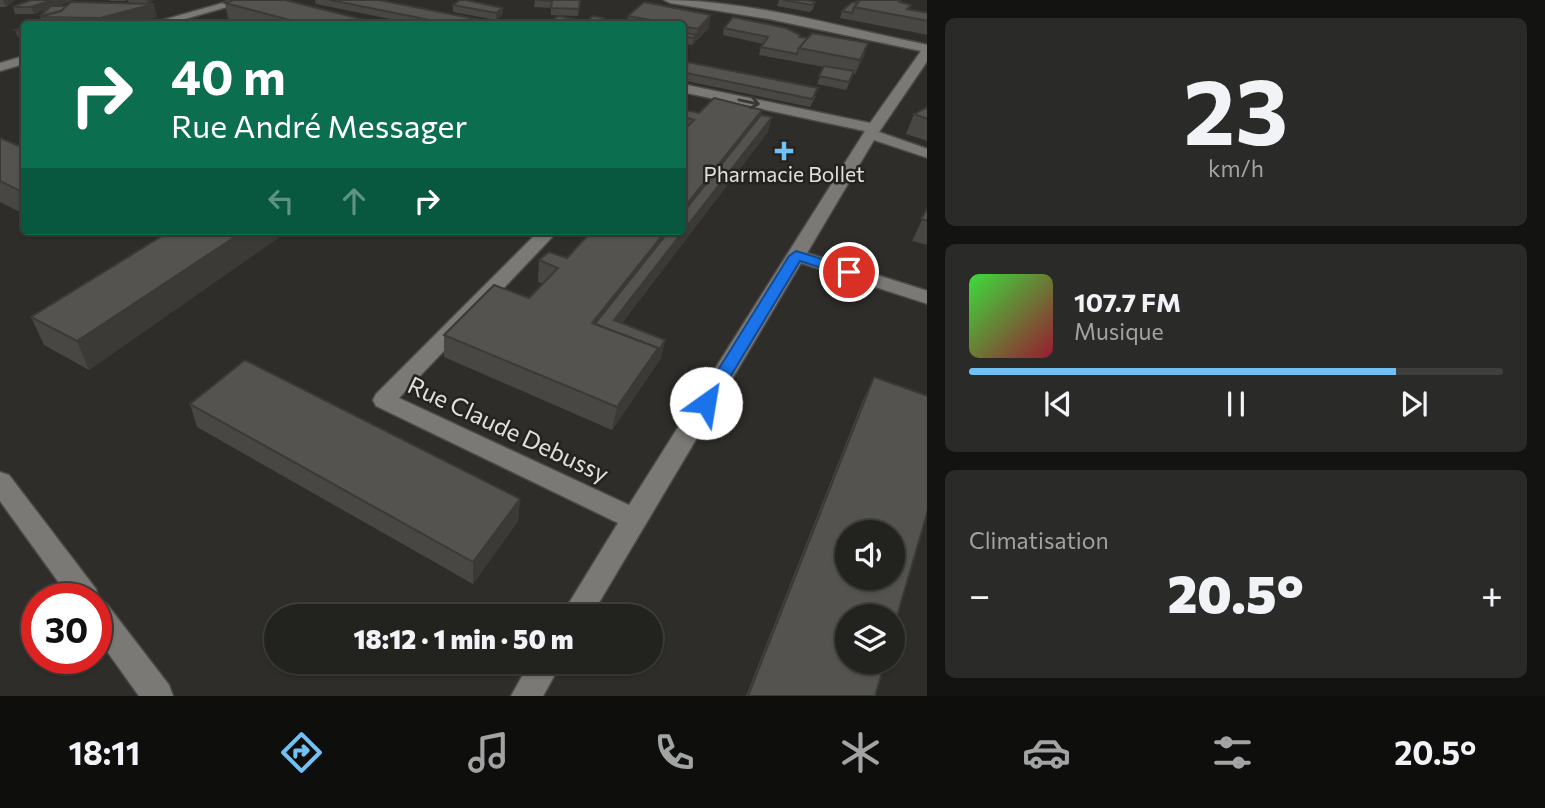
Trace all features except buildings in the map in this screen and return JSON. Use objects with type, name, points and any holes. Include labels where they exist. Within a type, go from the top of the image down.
[{"type":"street","points":[[166,21],[246,0]]},
{"type":"street","points":[[582,604],[872,131],[927,49],[769,16],[670,0]]},
{"type":"street","points":[[0,67],[21,61]]},
{"type":"street","points":[[686,91],[872,131],[927,154]]},
{"type":"street","name":"Rue Claude Debussy","points":[[546,235],[383,400],[635,519]]},
{"type":"street","points":[[796,256],[927,298]]},
{"type":"street","points":[[0,482],[75,583]]},
{"type":"street","points":[[112,634],[158,696]]},
{"type":"street","points":[[526,696],[540,674]]},
{"type":"place","name":"Pharmacie Bollet","points":[[784,151]]},
{"type":"route","points":[[706,403],[796,256],[849,272]]}]
